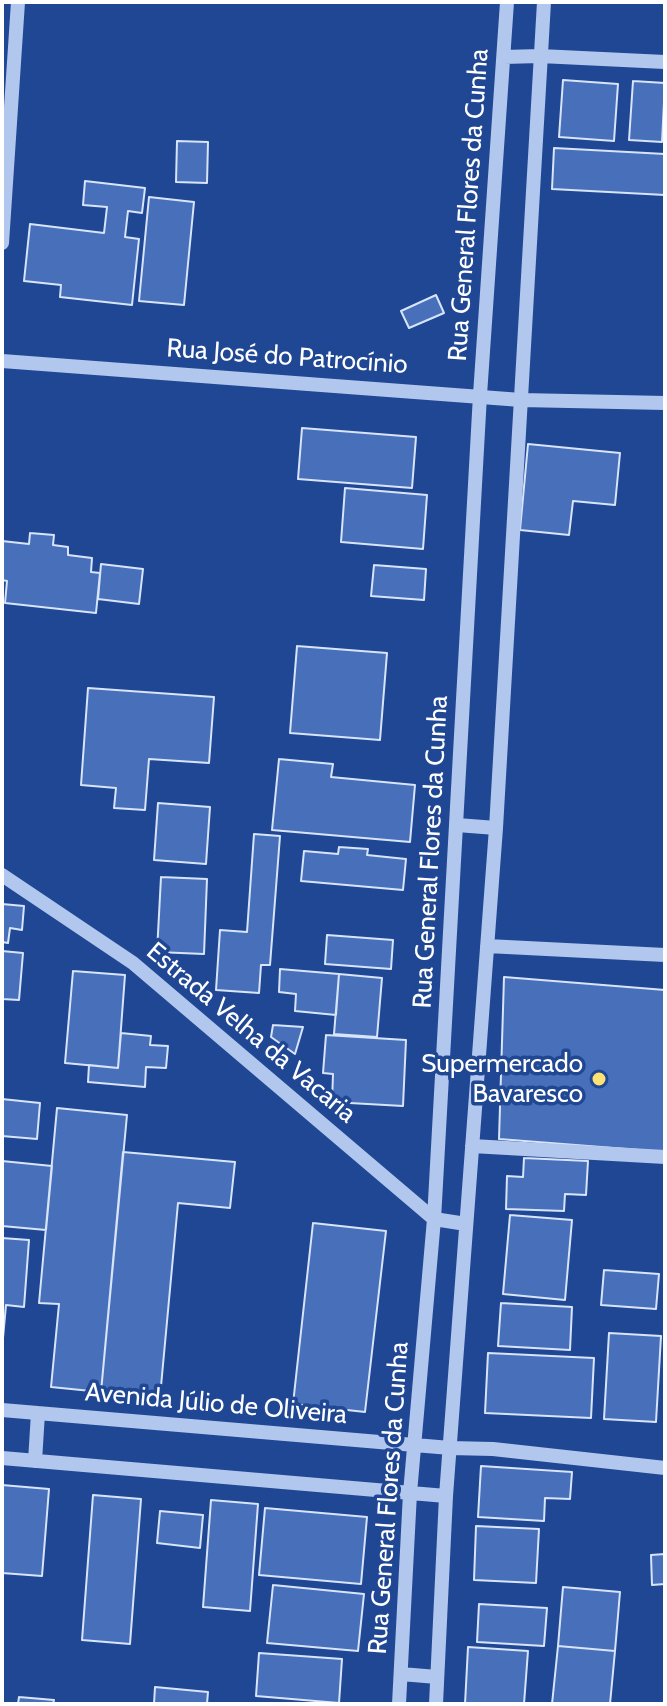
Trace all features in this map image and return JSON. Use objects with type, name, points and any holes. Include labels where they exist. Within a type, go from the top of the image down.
[{"type":"street","points":[[2,243],[18,2]]},
{"type":"street","name":"Rua General Flores da Cunha","points":[[399,1704],[410,1493],[434,1219],[480,395],[507,2]]},
{"type":"street","points":[[436,1704],[446,1496],[496,828],[544,2]]},
{"type":"street","points":[[504,57],[665,62]]},
{"type":"street","name":"Rua José do Patrocínio","points":[[2,361],[521,400],[665,403]]},
{"type":"street","points":[[457,825],[496,828]]},
{"type":"street","name":"Estrada Velha da Vacaria","points":[[2,875],[133,963],[434,1219]]},
{"type":"street","points":[[487,946],[665,955]]},
{"type":"street","points":[[472,1146],[665,1157]]},
{"type":"street","points":[[434,1219],[466,1224]]},
{"type":"street","name":"Avenida Júlio de Oliveira","points":[[2,1410],[450,1448],[493,1449],[665,1468]]},
{"type":"street","points":[[35,1461],[38,1413]]},
{"type":"street","points":[[2,1458],[446,1496]]},
{"type":"street","points":[[401,1674],[437,1677]]},
{"type":"building","points":[[563,80],[618,84],[614,141],[559,137]]},
{"type":"building","points":[[633,81],[665,83],[662,142],[629,140]]},
{"type":"building","points":[[177,141],[208,142],[207,183],[176,182]]},
{"type":"building","points":[[554,148],[665,154],[665,195],[552,189]]},
{"type":"building","points":[[85,181],[145,188],[142,213],[128,211],[125,237],[139,239],[132,305],[60,297],[61,285],[24,281],[30,224],[104,233],[107,207],[83,205]]},
{"type":"building","points":[[149,197],[194,202],[184,305],[139,301]]},
{"type":"building","points":[[436,295],[444,313],[409,328],[401,311]]},
{"type":"building","points":[[302,428],[416,437],[412,488],[298,479]]},
{"type":"building","points":[[528,444],[620,453],[615,505],[573,501],[569,535],[520,530]]},
{"type":"building","points":[[345,488],[427,495],[423,549],[341,542]]},
{"type":"building","points":[[30,533],[54,535],[53,545],[68,547],[68,555],[92,558],[91,572],[100,573],[96,613],[5,603],[7,581],[2,580],[2,541],[29,544]]},
{"type":"building","points":[[101,564],[143,569],[139,604],[98,599]]},
{"type":"building","points":[[374,565],[426,569],[424,600],[371,596]]},
{"type":"building","points":[[297,646],[387,653],[380,740],[290,733]]},
{"type":"building","points":[[88,688],[214,697],[209,763],[149,759],[145,810],[114,808],[116,788],[81,785]]},
{"type":"building","points":[[279,759],[333,764],[331,777],[415,785],[410,842],[272,830]]},
{"type":"building","points":[[158,803],[210,807],[206,864],[154,860]]},
{"type":"building","points":[[254,834],[280,836],[270,965],[261,965],[259,993],[216,990],[220,930],[247,932]]},
{"type":"building","points":[[339,847],[368,849],[367,855],[406,859],[403,890],[301,881],[304,851],[338,854]]},
{"type":"building","points":[[161,877],[207,879],[204,954],[157,952]]},
{"type":"building","points":[[2,904],[24,906],[22,930],[10,928],[8,943],[2,942]]},
{"type":"building","points":[[327,935],[393,940],[391,969],[325,964]]},
{"type":"building","points":[[2,951],[23,953],[19,1000],[2,999]]},
{"type":"building","points":[[280,969],[339,974],[336,1015],[295,1011],[296,994],[279,992]]},
{"type":"building","points":[[73,971],[125,975],[118,1068],[65,1063]]},
{"type":"building","points":[[339,974],[382,978],[377,1037],[334,1034]]},
{"type":"building","points":[[504,977],[665,990],[665,1152],[499,1139]]},
{"type":"building","points":[[273,1025],[303,1027],[295,1054],[271,1037]]},
{"type":"building","points":[[121,1033],[151,1036],[150,1045],[168,1046],[166,1068],[146,1067],[145,1087],[88,1082],[89,1065],[118,1068]]},
{"type":"building","points":[[326,1035],[406,1040],[403,1106],[332,1102],[333,1074],[323,1073]]},
{"type":"building","points":[[2,1099],[40,1103],[37,1139],[2,1136]]},
{"type":"building","points":[[57,1108],[127,1115],[101,1392],[51,1387],[59,1304],[39,1303]]},
{"type":"building","points":[[123,1152],[235,1162],[230,1208],[178,1203],[160,1397],[101,1392]]},
{"type":"building","points":[[524,1158],[588,1161],[586,1195],[565,1194],[564,1211],[506,1209],[507,1176],[523,1177]]},
{"type":"building","points":[[2,1161],[52,1166],[46,1230],[2,1226]]},
{"type":"building","points":[[510,1215],[572,1220],[565,1300],[503,1294]]},
{"type":"building","points":[[313,1223],[386,1231],[365,1412],[293,1404]]},
{"type":"building","points":[[2,1238],[29,1240],[24,1307],[6,1305],[2,1349]]},
{"type":"building","points":[[604,1270],[659,1274],[656,1309],[601,1305]]},
{"type":"building","points":[[501,1303],[572,1307],[570,1350],[498,1346]]},
{"type":"building","points":[[609,1333],[661,1336],[656,1422],[604,1419]]},
{"type":"building","points":[[488,1353],[594,1358],[591,1418],[485,1413]]},
{"type":"building","points":[[481,1466],[572,1472],[570,1499],[545,1498],[544,1521],[478,1517]]},
{"type":"building","points":[[2,1485],[49,1489],[42,1576],[2,1573]]},
{"type":"building","points":[[93,1495],[141,1499],[130,1644],[82,1640]]},
{"type":"building","points":[[211,1500],[258,1504],[250,1611],[203,1607]]},
{"type":"building","points":[[265,1508],[367,1517],[361,1584],[259,1575]]},
{"type":"building","points":[[160,1511],[203,1515],[200,1548],[157,1543]]},
{"type":"building","points":[[476,1526],[539,1529],[536,1583],[474,1580]]},
{"type":"building","points":[[665,1554],[665,1584],[652,1585],[651,1555]]},
{"type":"building","points":[[273,1585],[364,1594],[358,1651],[267,1643]]},
{"type":"building","points":[[563,1587],[620,1592],[615,1651],[558,1646]]},
{"type":"building","points":[[479,1604],[547,1608],[544,1646],[477,1642]]},
{"type":"building","points":[[558,1646],[615,1651],[610,1704],[552,1704]]},
{"type":"building","points":[[468,1647],[528,1651],[524,1704],[465,1704]]},
{"type":"building","points":[[259,1653],[342,1659],[339,1703],[256,1696]]},
{"type":"building","points":[[155,1687],[208,1692],[207,1704],[154,1704]]},
{"type":"building","points":[[19,1697],[54,1700],[53,1704],[18,1704]]},
{"type":"place","name":"Supermercado Bavaresco","points":[[599,1079]]}]
